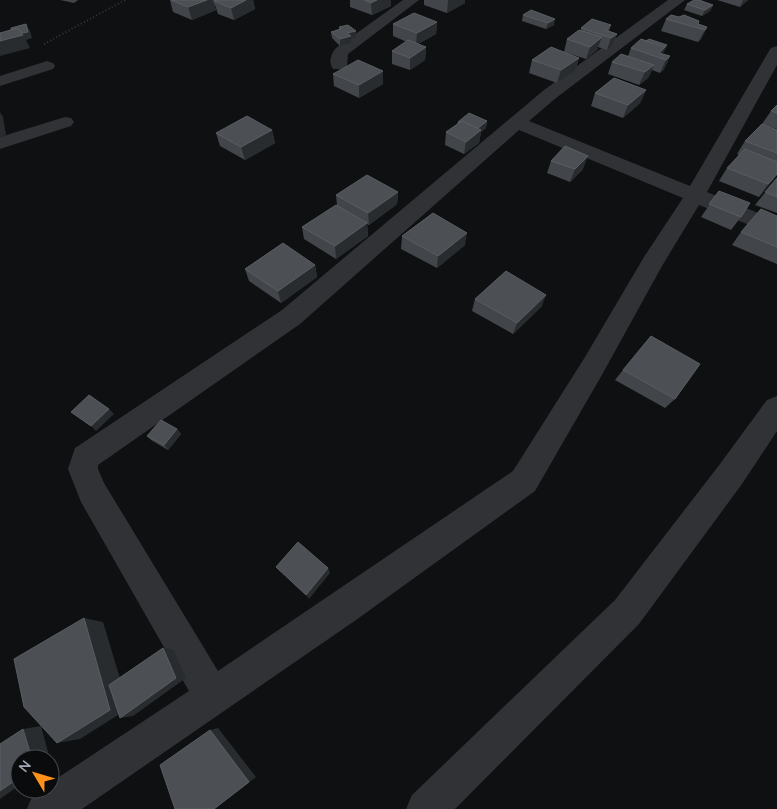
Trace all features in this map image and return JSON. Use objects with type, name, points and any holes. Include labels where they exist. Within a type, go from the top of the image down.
[{"type":"street","points":[[338,66],[339,55],[342,51],[412,0]]},
{"type":"street","points":[[212,696],[92,492],[83,469],[85,458],[291,317],[518,124],[550,94],[663,9],[678,0]]},
{"type":"street","points":[[47,809],[344,608],[524,481],[594,365],[652,263],[695,195],[777,51]]},
{"type":"street","points":[[0,81],[47,66]]},
{"type":"street","points":[[0,143],[65,122]]},
{"type":"street","points":[[518,124],[777,229]]},
{"type":"street","points":[[426,809],[627,612],[731,474],[777,408]]},
{"type":"path","points":[[44,44],[125,0]]},
{"type":"building","points":[[171,0],[207,0],[188,7]]},
{"type":"building","points":[[246,0],[231,8],[214,1]]},
{"type":"building","points":[[364,0],[377,0],[371,3]]},
{"type":"building","points":[[694,0],[713,5],[705,10],[687,4]]},
{"type":"building","points":[[531,10],[555,19],[548,23],[523,15]]},
{"type":"building","points":[[414,13],[437,22],[417,33],[393,24]]},
{"type":"building","points":[[671,15],[679,17],[684,15],[699,21],[698,24],[707,27],[705,30],[666,19]]},
{"type":"building","points":[[592,19],[611,25],[605,30],[617,34],[611,38],[581,28]]},
{"type":"building","points":[[26,24],[28,32],[22,33],[18,28],[11,30],[11,28]]},
{"type":"building","points":[[348,25],[356,31],[347,33],[351,36],[340,39],[331,32],[341,29],[339,27]]},
{"type":"building","points":[[18,28],[23,35],[0,41],[0,33]]},
{"type":"building","points":[[579,30],[602,37],[590,47],[567,39]]},
{"type":"building","points":[[641,39],[665,47],[659,53],[670,56],[666,60],[631,48]]},
{"type":"building","points":[[649,39],[667,45],[665,47],[646,41]]},
{"type":"building","points":[[408,40],[426,47],[410,58],[392,51]]},
{"type":"building","points":[[551,47],[579,58],[561,70],[532,60]]},
{"type":"building","points":[[621,54],[654,65],[645,72],[612,62]]},
{"type":"building","points":[[358,60],[383,71],[359,85],[333,74]]},
{"type":"building","points":[[614,78],[646,90],[628,105],[595,93]]},
{"type":"building","points":[[777,105],[777,113],[771,111]]},
{"type":"building","points":[[469,113],[487,121],[478,128],[462,121],[458,122]]},
{"type":"building","points":[[247,116],[272,130],[241,147],[216,133]]},
{"type":"building","points":[[462,121],[481,130],[466,142],[446,132]]},
{"type":"building","points":[[762,124],[777,130],[777,153],[745,141]]},
{"type":"building","points":[[565,146],[588,156],[575,169],[551,161]]},
{"type":"building","points":[[745,149],[777,162],[777,174],[768,184],[727,168]]},
{"type":"building","points":[[367,175],[398,192],[368,213],[336,195]]},
{"type":"building","points":[[777,178],[777,197],[765,192]]},
{"type":"building","points":[[719,191],[750,203],[741,217],[709,204]]},
{"type":"building","points":[[336,205],[367,223],[335,246],[302,227]]},
{"type":"building","points":[[761,209],[777,216],[777,247],[741,232]]},
{"type":"building","points":[[433,213],[467,233],[438,256],[402,236]]},
{"type":"building","points":[[283,243],[315,265],[278,291],[245,269]]},
{"type":"building","points":[[506,271],[546,295],[517,323],[475,299]]},
{"type":"building","points":[[651,336],[700,364],[675,399],[623,370]]},
{"type":"building","points":[[89,395],[109,409],[91,426],[71,412]]},
{"type":"building","points":[[161,420],[177,429],[164,445],[147,436]]},
{"type":"building","points":[[298,542],[328,568],[306,595],[276,567]]},
{"type":"building","points":[[84,618],[110,710],[57,743],[24,707],[14,659]]},
{"type":"building","points":[[163,648],[176,678],[120,718],[109,685]]},
{"type":"building","points":[[23,729],[29,749],[10,749],[10,784],[0,791],[0,744]]},
{"type":"building","points":[[210,730],[249,782],[214,809],[175,809],[160,765]]}]
